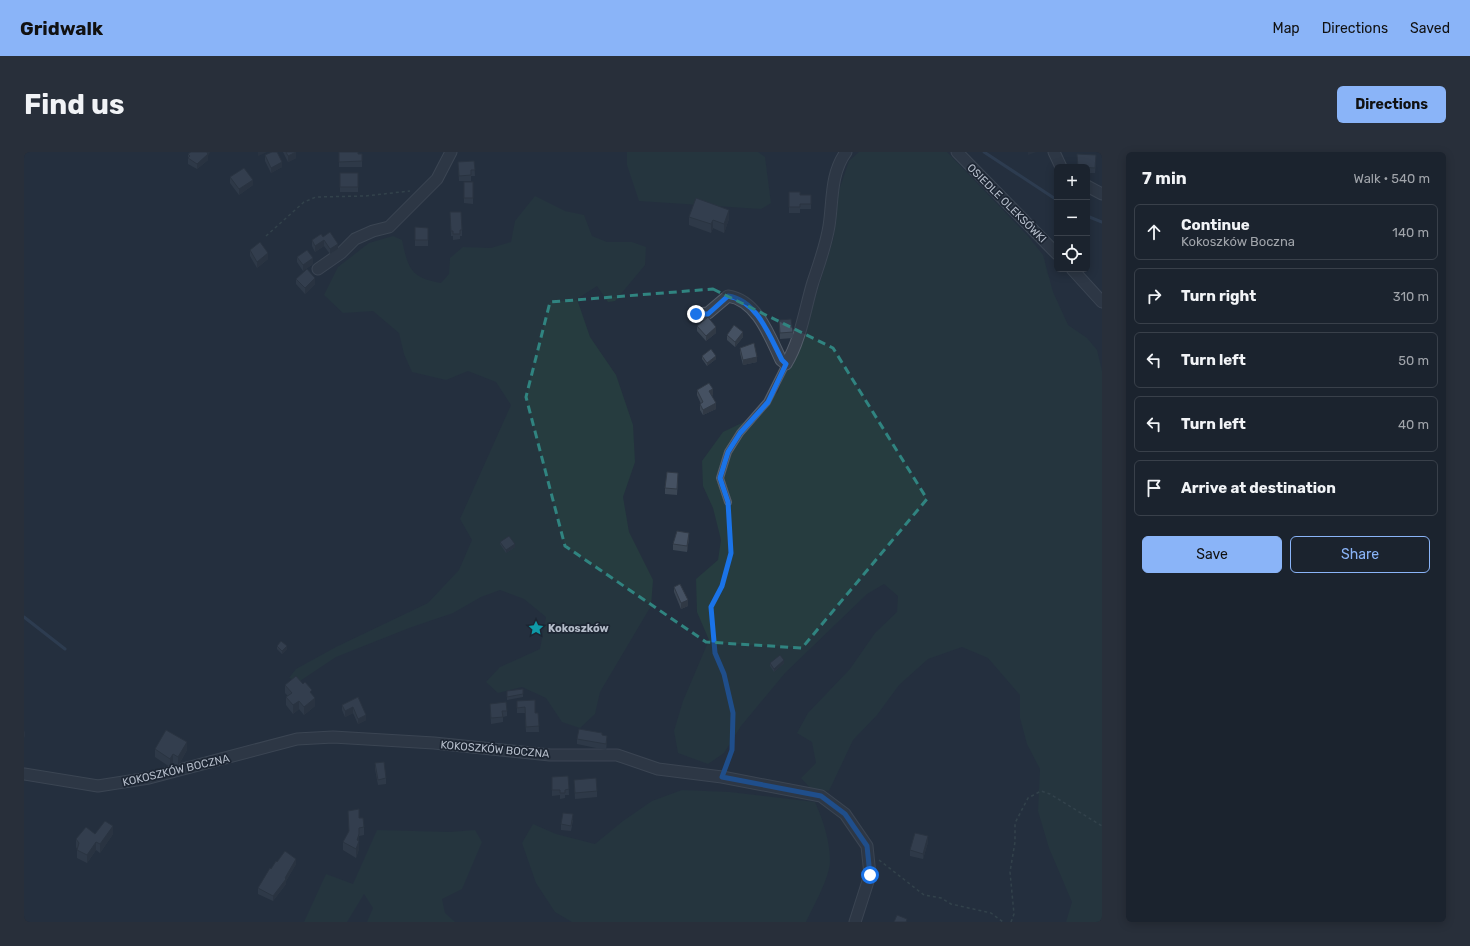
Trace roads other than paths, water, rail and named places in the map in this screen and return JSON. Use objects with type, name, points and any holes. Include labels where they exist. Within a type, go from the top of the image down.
[{"type":"street","points":[[318,269],[341,253],[355,239],[373,231],[389,227],[437,179],[451,152]]},
{"type":"street","points":[[696,314],[708,314],[728,296],[741,300],[762,322],[782,360],[786,364],[801,326],[823,254],[829,226],[830,197],[836,174],[846,152]]},
{"type":"street","name":"OSIEDLE OLEKSÓWKI","points":[[957,152],[1054,251]]},
{"type":"street","points":[[1054,152],[1060,164]]},
{"type":"street","points":[[1090,188],[1102,194]]},
{"type":"street","points":[[1075,272],[1102,302]]},
{"type":"street","name":"KOKOSZKÓW BOCZNA","points":[[24,774],[98,786],[149,778],[297,740],[333,737],[434,743],[550,755],[617,755],[658,769],[722,777],[821,796],[845,814],[867,846],[870,875],[855,922]]},
{"type":"lane","points":[[728,502],[720,478],[728,452],[740,433],[768,402],[786,364]]},
{"type":"waterway","points":[[984,152],[1054,198]]},
{"type":"waterway","points":[[1090,217],[1102,222]]},
{"type":"waterway","points":[[24,617],[65,649]]},
{"type":"place","name":"Kokoszków","points":[[536,628]]}]
